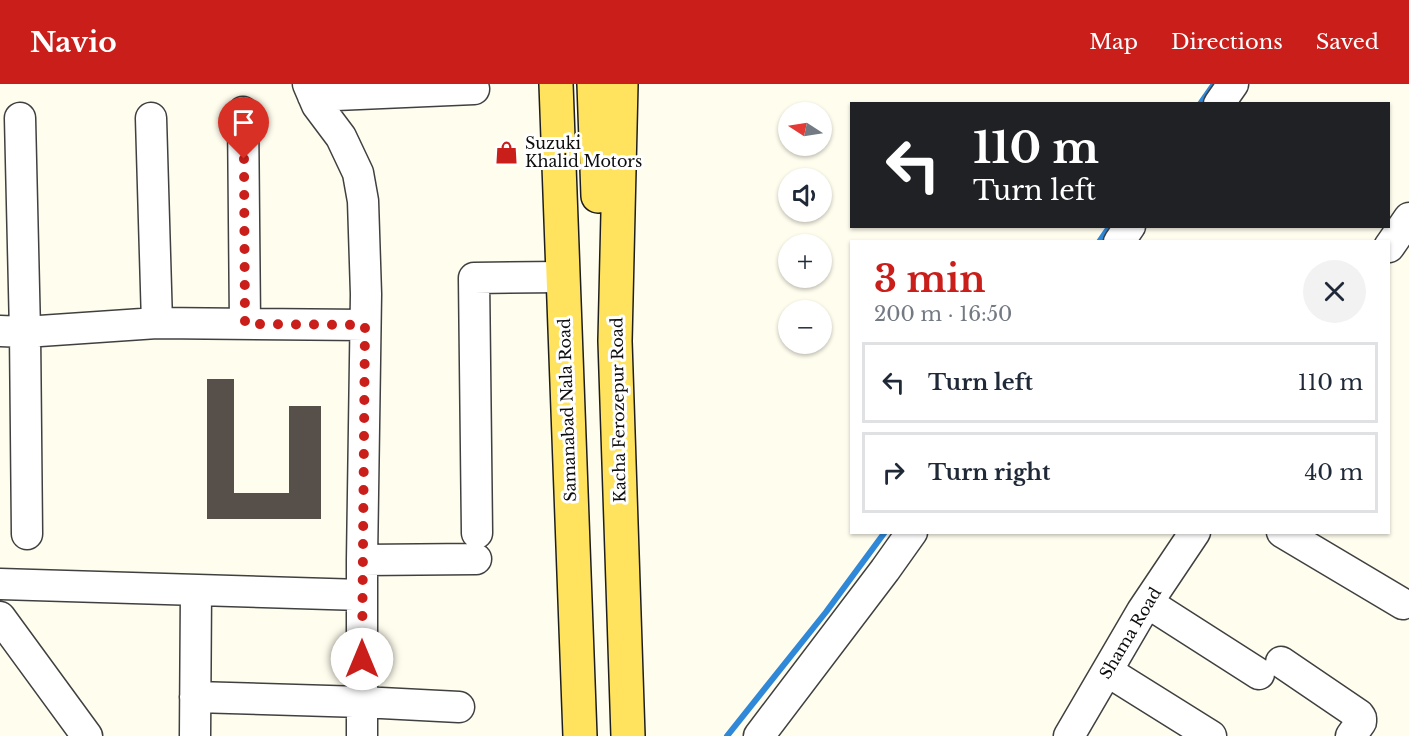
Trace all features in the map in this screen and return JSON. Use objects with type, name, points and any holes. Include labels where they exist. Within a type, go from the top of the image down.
[{"type":"main road","name":"Samanabad Nala Road","points":[[556,84],[580,736]]},
{"type":"main road","points":[[594,84],[599,243],[604,289],[615,341]]},
{"type":"main road","name":"Kacha Ferozepur Road","points":[[621,84],[615,341],[628,736]]},
{"type":"street","points":[[1220,102],[1233,84]]},
{"type":"street","points":[[362,736],[365,325],[363,201],[358,172],[341,137],[317,105],[310,90],[474,89]]},
{"type":"street","points":[[243,112],[245,324]]},
{"type":"street","points":[[20,118],[13,331],[27,534]]},
{"type":"street","points":[[151,118],[157,323]]},
{"type":"street","points":[[1390,246],[1409,218]]},
{"type":"street","points":[[362,560],[476,546],[474,278],[562,277]]},
{"type":"street","points":[[13,331],[157,323],[365,325]]},
{"type":"street","points":[[759,736],[911,534]]},
{"type":"street","name":"Shama Road","points":[[1069,736],[1148,603],[1194,534]]},
{"type":"street","points":[[1285,534],[1403,604]]},
{"type":"street","points":[[0,584],[362,595]]},
{"type":"street","points":[[195,736],[196,590]]},
{"type":"street","points":[[1148,603],[1359,715],[1361,722],[1351,736]]},
{"type":"street","points":[[1,622],[87,736]]},
{"type":"street","points":[[1107,670],[1211,736]]},
{"type":"street","points":[[195,697],[459,707]]},
{"type":"building","points":[[207,379],[234,379],[234,493],[289,493],[289,406],[321,406],[321,519],[207,519]]},
{"type":"waterway","points":[[1201,102],[1214,84]]},
{"type":"waterway","points":[[1100,240],[1109,228]]},
{"type":"waterway","points":[[727,736],[826,612],[884,534]]},
{"type":"place","name":"Suzuki Khalid Motors","points":[[507,152]]},
{"type":"route","points":[[244,159],[245,324],[365,325],[362,659]]}]
